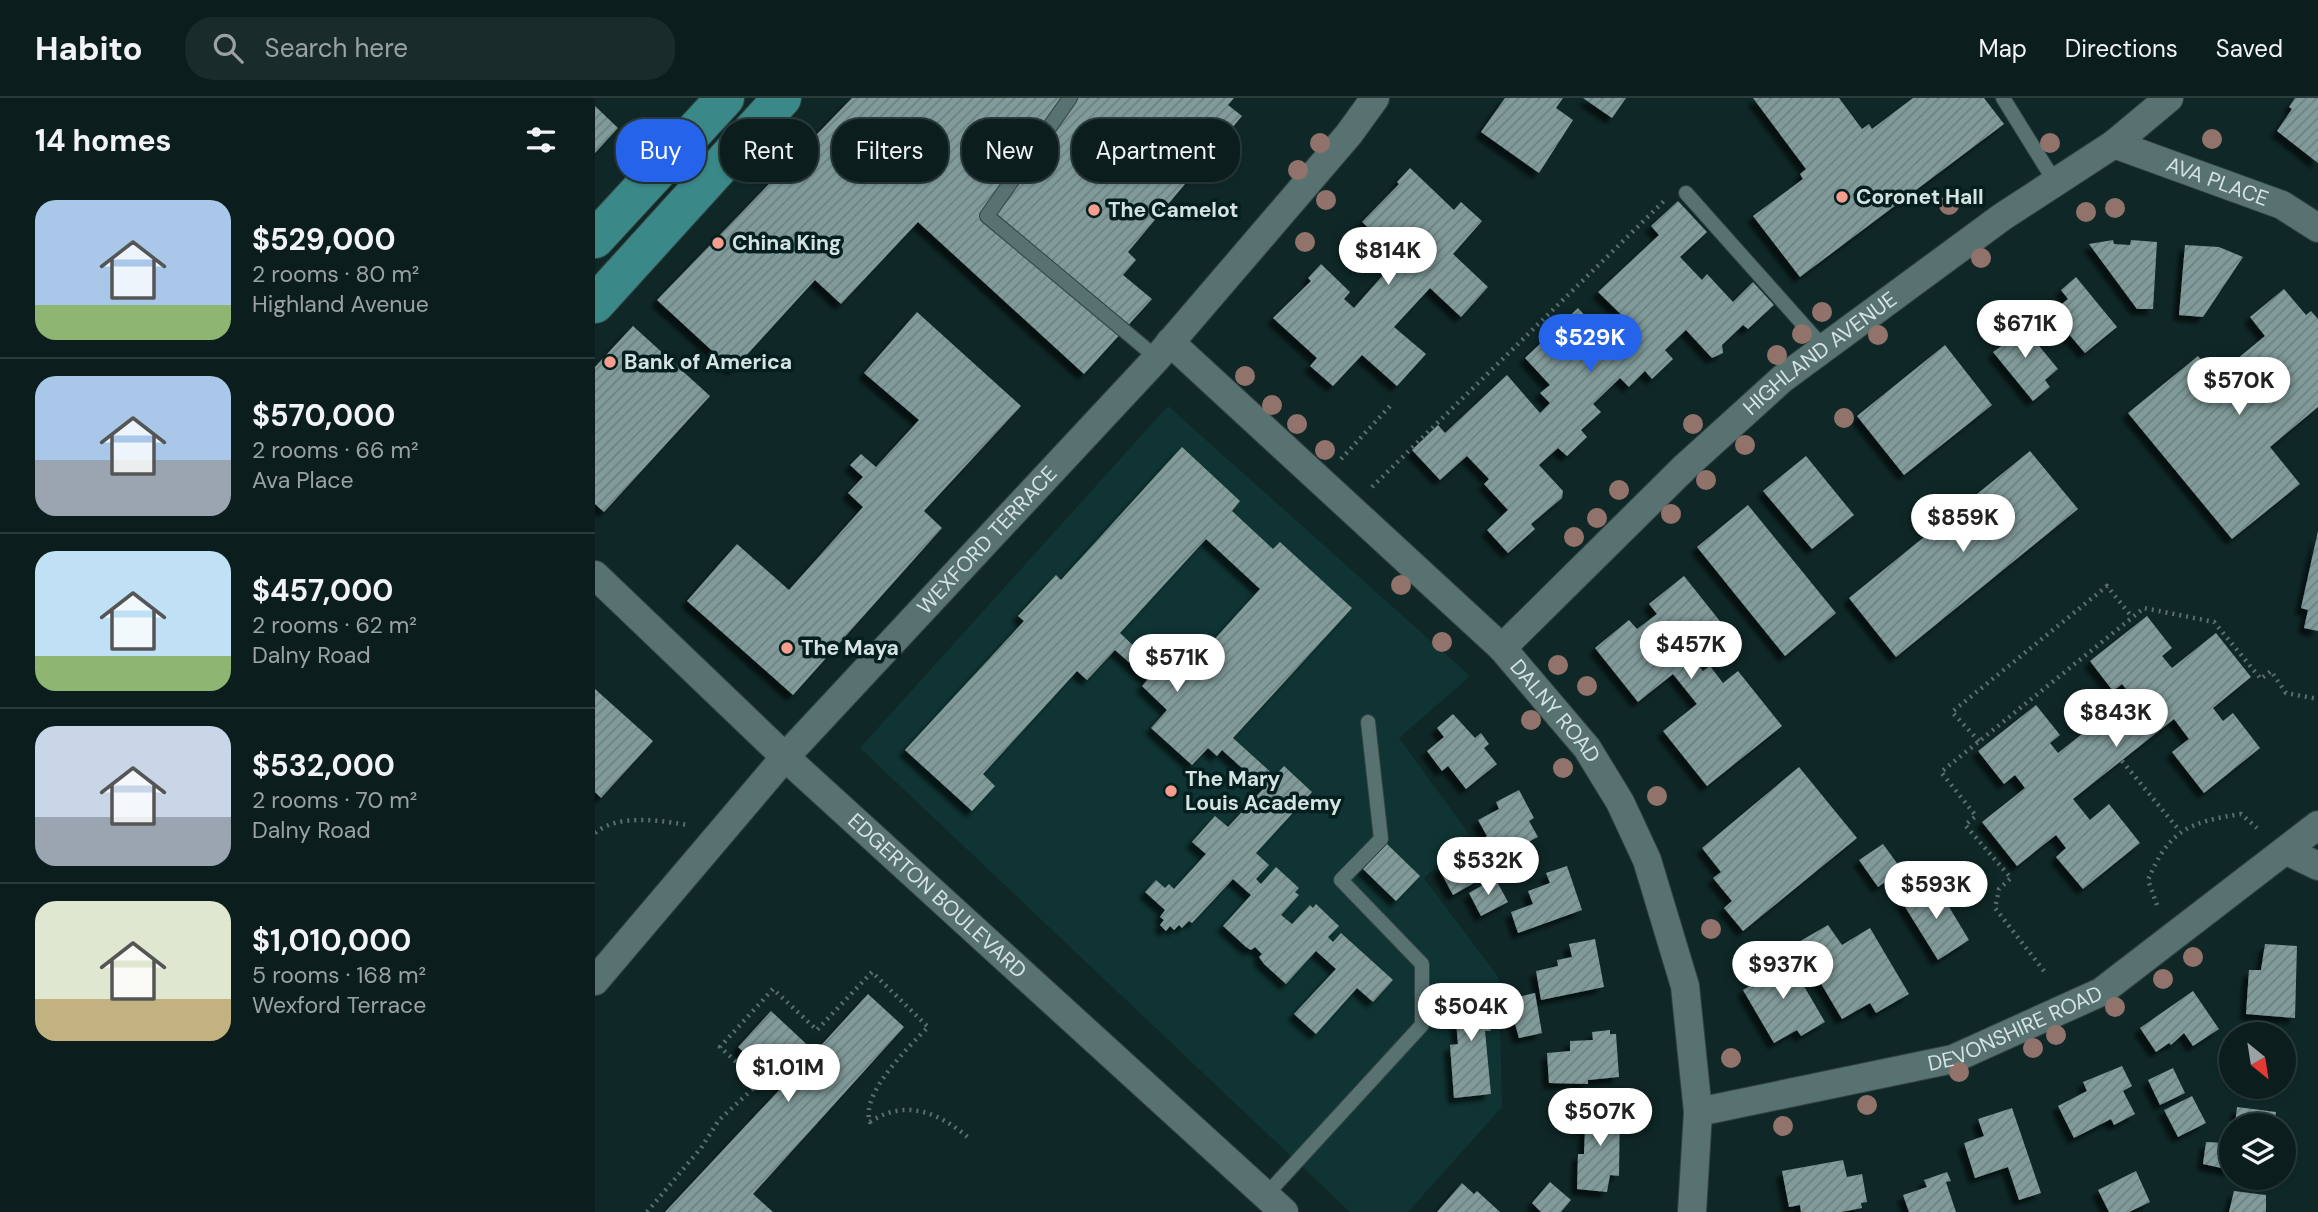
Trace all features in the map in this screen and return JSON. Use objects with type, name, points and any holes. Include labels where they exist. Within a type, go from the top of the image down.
[{"type":"main road","points":[[595,239],[725,98]]},
{"type":"main road","points":[[595,304],[782,98]]},
{"type":"street","name":"WEXFORD TERRACE","points":[[595,982],[785,757],[1163,350],[1349,134],[1375,98]]},
{"type":"street","name":"HIGHLAND AVENUE","points":[[1502,648],[1686,466],[1782,380],[2002,217],[2113,144],[2168,98]]},
{"type":"street","name":"AVA PLACE","points":[[2113,144],[2282,205],[2318,228]]},
{"type":"street","name":"DALNY ROAD","points":[[1163,350],[1502,648],[1587,748],[1620,802],[1647,860],[1685,986],[1698,1112],[1692,1212]]},
{"type":"street","name":"EDGERTON BOULEVARD","points":[[595,575],[785,757],[1275,1204]]},
{"type":"street","name":"DEVONSHIRE ROAD","points":[[1698,1112],[1953,1059],[2101,992],[2318,825]]},
{"type":"street","points":[[2287,851],[2318,866]]},
{"type":"lane","points":[[1070,98],[988,216],[1163,350]]},
{"type":"lane","points":[[2003,98],[2055,182]]},
{"type":"lane","points":[[1686,193],[1824,348]]},
{"type":"lane","points":[[1275,1204],[1422,1025],[1422,964],[1341,880],[1381,839],[1369,722]]},
{"type":"path","points":[[1372,487],[1664,201],[1686,193]]},
{"type":"path","points":[[1341,459],[1390,406]]},
{"type":"path","points":[[1979,741],[1952,712],[2107,586],[2132,617]]},
{"type":"path","points":[[2044,971],[1995,908],[1999,889],[2011,878],[1965,825],[1976,816],[1941,772],[2144,608],[2214,622],[2261,679],[2271,671],[2286,693],[2318,699]]},
{"type":"path","points":[[2122,761],[2179,830]]},
{"type":"path","points":[[2157,905],[2148,880],[2158,856],[2179,830],[2209,819],[2241,814],[2257,828]]},
{"type":"path","points":[[595,833],[603,826],[632,821],[694,825]]},
{"type":"path","points":[[647,1212],[701,1148],[719,1120],[759,1083],[720,1047],[773,989],[817,1030],[871,972],[929,1027],[880,1084],[869,1104],[870,1122],[883,1113],[902,1109],[923,1110],[941,1116],[970,1139]]},
{"type":"shaded area","name":"The Mary Louis Academy","points":[[1168,406],[1470,676],[1399,738],[1469,834],[1424,878],[1499,978],[1502,1107],[1408,1212],[1350,1212],[860,748]]},
{"type":"building","points":[[852,98],[1234,98],[1228,105],[1242,116],[1239,119],[1072,119],[1072,182],[1187,182],[1128,252],[1136,260],[1123,275],[1152,299],[1084,374],[918,222],[841,304],[815,280],[733,370],[657,300],[771,182],[818,182],[818,133]]},
{"type":"building","points":[[1505,98],[1563,98],[1556,108],[1573,120],[1539,173],[1481,132]]},
{"type":"building","points":[[1583,98],[1626,98],[1612,118]]},
{"type":"building","name":"Coronet Hall","points":[[1753,98],[1839,98],[1862,129],[1869,124],[1872,129],[1913,98],[1984,98],[2004,124],[1800,277],[1753,216],[1803,179],[1800,174],[1806,169]]},
{"type":"building","points":[[2295,98],[2318,98],[2318,163],[2277,131],[2292,109],[2289,107]]},
{"type":"building","points":[[595,106],[616,126],[616,130],[595,153]]},
{"type":"building","points":[[1410,168],[1454,210],[1461,202],[1482,221],[1453,254],[1488,287],[1461,317],[1430,288],[1394,327],[1426,354],[1397,386],[1362,355],[1333,386],[1310,366],[1317,358],[1273,318],[1311,281],[1308,278],[1321,264],[1350,292],[1344,299],[1354,308],[1405,250],[1396,242],[1390,247],[1362,222],[1399,184],[1397,182]]},
{"type":"building","points":[[1678,201],[1707,232],[1680,257],[1702,280],[1707,274],[1733,302],[1753,282],[1774,305],[1748,329],[1743,325],[1722,345],[1723,353],[1712,358],[1686,330],[1665,350],[1673,359],[1652,379],[1645,371],[1629,387],[1620,378],[1593,404],[1601,412],[1581,430],[1587,437],[1567,456],[1558,448],[1539,465],[1563,491],[1562,498],[1531,524],[1535,529],[1508,553],[1487,530],[1508,510],[1484,484],[1489,479],[1467,456],[1440,480],[1412,450],[1438,425],[1445,433],[1507,375],[1540,413],[1550,403],[1540,393],[1550,385],[1525,358],[1578,308],[1613,346],[1633,326],[1598,292],[1659,235],[1651,226]]},
{"type":"building","points":[[2113,240],[2114,244],[2130,245],[2131,240],[2157,242],[2153,309],[2137,309],[2089,244]]},
{"type":"building","points":[[2185,245],[2219,247],[2243,257],[2203,317],[2179,315]]},
{"type":"building","points":[[2076,277],[2117,327],[2085,353],[2051,313],[2068,299],[2061,290]]},
{"type":"building","points":[[2284,289],[2306,315],[2311,311],[2318,319],[2318,407],[2270,447],[2300,484],[2232,539],[2128,413],[2198,356],[2215,377],[2265,336],[2250,317]]},
{"type":"building","points":[[917,312],[1021,406],[924,511],[942,528],[793,695],[687,601],[737,544],[789,590],[863,507],[848,493],[863,477],[850,465],[861,454],[876,467],[919,420],[864,373]]},
{"type":"building","points":[[2018,320],[2058,369],[2045,380],[2050,387],[2033,401],[1993,352],[2006,343],[1999,335]]},
{"type":"building","points":[[633,326],[710,396],[604,512],[595,504],[595,367]]},
{"type":"building","points":[[1945,345],[1992,405],[1904,475],[1857,416]]},
{"type":"building","points":[[1182,447],[1240,501],[1232,511],[1273,549],[1280,542],[1352,608],[1233,738],[1275,776],[1284,766],[1312,792],[1256,853],[1269,865],[1256,879],[1261,884],[1276,867],[1299,888],[1295,892],[1299,895],[1281,915],[1292,924],[1310,905],[1313,908],[1316,904],[1339,926],[1328,937],[1333,942],[1341,933],[1393,980],[1373,1002],[1357,988],[1316,1034],[1294,1014],[1336,969],[1316,951],[1286,984],[1264,964],[1259,957],[1262,954],[1255,947],[1251,950],[1246,947],[1223,926],[1251,895],[1233,879],[1192,923],[1189,921],[1182,928],[1179,925],[1174,930],[1170,926],[1166,931],[1160,925],[1164,920],[1160,917],[1165,910],[1145,892],[1156,880],[1165,888],[1169,884],[1174,889],[1206,854],[1192,842],[1215,816],[1228,827],[1264,788],[1222,750],[1217,756],[1208,748],[1192,765],[1151,728],[1167,710],[1142,686],[1148,679],[1115,650],[1087,680],[1077,671],[983,774],[995,786],[972,811],[905,750],[1024,621],[1018,616],[1056,575],[1061,580]],"holes":[[[1206,539],[1260,589],[1174,684],[1120,633]]]},
{"type":"building","points":[[2030,451],[2078,509],[1896,657],[1849,598]]},
{"type":"building","points":[[1806,456],[1854,515],[1812,549],[1763,491]]},
{"type":"building","points":[[1748,505],[1836,613],[1785,656],[1697,547]]},
{"type":"building","points":[[2318,531],[2318,631],[2304,628],[2308,610],[2301,608]]},
{"type":"building","points":[[1684,576],[1727,630],[1692,658],[1703,671],[1710,666],[1723,683],[1738,671],[1782,726],[1707,786],[1663,731],[1697,704],[1673,674],[1638,702],[1595,648],[1629,620],[1637,629],[1657,614],[1649,604]]},
{"type":"building","points":[[2147,616],[2172,648],[2162,656],[2172,668],[2216,633],[2251,677],[2213,708],[2223,721],[2233,713],[2260,748],[2204,793],[2172,752],[2189,739],[2174,719],[2073,799],[2090,820],[2109,804],[2140,843],[2083,889],[2056,857],[2066,848],[2056,835],[2017,866],[1982,822],[2025,788],[2015,775],[2004,784],[1978,751],[2036,705],[2060,735],[2050,743],[2058,753],[2131,695],[2122,684],[2113,691],[2090,661]]},
{"type":"building","points":[[595,689],[653,741],[601,798],[595,792]]},
{"type":"building","points":[[1453,714],[1475,738],[1481,733],[1489,744],[1484,748],[1497,764],[1466,789],[1448,766],[1442,771],[1427,751],[1444,737],[1437,728]]},
{"type":"building","points":[[1799,767],[1857,838],[1743,931],[1724,908],[1732,901],[1713,878],[1721,872],[1702,848]]},
{"type":"building","points":[[1519,790],[1534,818],[1529,821],[1538,837],[1492,861],[1482,840],[1487,836],[1478,820],[1499,809],[1496,802]]},
{"type":"building","points":[[1387,844],[1420,876],[1396,901],[1363,869]]},
{"type":"building","points":[[1883,844],[1902,870],[1878,887],[1859,860]]},
{"type":"building","points":[[1466,853],[1481,879],[1453,895],[1439,869]]},
{"type":"building","points":[[1567,866],[1582,910],[1518,933],[1511,912],[1533,904],[1528,891],[1550,883],[1546,873]]},
{"type":"building","points":[[1495,878],[1508,902],[1481,916],[1469,893]]},
{"type":"building","points":[[1934,882],[1969,940],[1938,960],[1902,902]]},
{"type":"building","points":[[1828,925],[1842,945],[1870,928],[1909,994],[1876,1013],[1870,1003],[1842,1019],[1797,943]]},
{"type":"building","points":[[1595,939],[1604,987],[1541,1000],[1536,971],[1558,966],[1557,960],[1572,957],[1569,944]]},
{"type":"building","points":[[2265,944],[2297,946],[2295,1018],[2246,1014],[2249,970],[2261,970]]},
{"type":"building","points":[[1784,952],[1825,1022],[1801,1036],[1797,1030],[1774,1043],[1743,990],[1770,974],[1764,963]]},
{"type":"building","points":[[1487,986],[1491,1031],[1485,1031],[1491,1094],[1454,1098],[1450,1045],[1458,1044],[1453,988]]},
{"type":"building","points":[[2193,991],[2219,1029],[2193,1046],[2184,1033],[2171,1045],[2169,1043],[2156,1052],[2140,1028]]},
{"type":"building","points":[[1535,993],[1542,1033],[1519,1038],[1508,999]]},
{"type":"building","points":[[868,994],[904,1027],[753,1194],[773,1212],[665,1212],[782,1087],[738,1047],[771,1011],[815,1052]]},
{"type":"building","points":[[1610,1030],[1610,1034],[1616,1034],[1619,1077],[1588,1080],[1588,1084],[1549,1083],[1547,1053],[1570,1051],[1570,1041],[1593,1040],[1592,1032]]},
{"type":"building","points":[[2122,1066],[2132,1086],[2123,1091],[2135,1114],[2114,1125],[2111,1119],[2074,1138],[2058,1106],[2087,1091],[2083,1082]]},
{"type":"building","points":[[2173,1068],[2185,1093],[2160,1105],[2148,1080]]},
{"type":"building","points":[[2192,1096],[2206,1123],[2178,1137],[2164,1110]]},
{"type":"building","points":[[1586,1104],[1620,1105],[1619,1176],[1610,1175],[1607,1192],[1577,1189],[1578,1154],[1584,1154]]},
{"type":"building","points":[[2237,1107],[2276,1112],[2276,1113],[2236,1113]]},
{"type":"building","points":[[2012,1108],[2041,1193],[2019,1200],[2008,1167],[1975,1178],[1964,1143],[1984,1136],[1978,1119]]},
{"type":"building","points":[[2206,1142],[2219,1143],[2219,1167],[2203,1164]]},
{"type":"building","points":[[1843,1160],[1847,1177],[1862,1174],[1867,1202],[1861,1203],[1862,1208],[1841,1212],[1801,1212],[1800,1205],[1789,1207],[1782,1171]]},
{"type":"building","points":[[2136,1171],[2150,1202],[2129,1212],[2109,1212],[2098,1190]]},
{"type":"building","points":[[1947,1172],[1951,1181],[1946,1182],[1956,1212],[1909,1212],[1903,1195],[1927,1187],[1924,1180]]},
{"type":"building","points":[[1550,1182],[1571,1200],[1561,1212],[1541,1212],[1532,1203]]},
{"type":"building","points":[[1462,1183],[1474,1194],[1477,1191],[1500,1212],[1437,1212]]},
{"type":"building","points":[[2234,1191],[2266,1195],[2266,1212],[2229,1212]]},
{"type":"place","name":"Coronet Hall","points":[[1842,197]]},
{"type":"place","name":"The Camelot","points":[[1094,210]]},
{"type":"place","name":"China King","points":[[718,243]]},
{"type":"place","name":"Bank of America","points":[[610,362]]},
{"type":"place","name":"The Maya","points":[[787,648]]},
{"type":"place","name":"The Mary Louis Academy","points":[[1171,791]]}]
